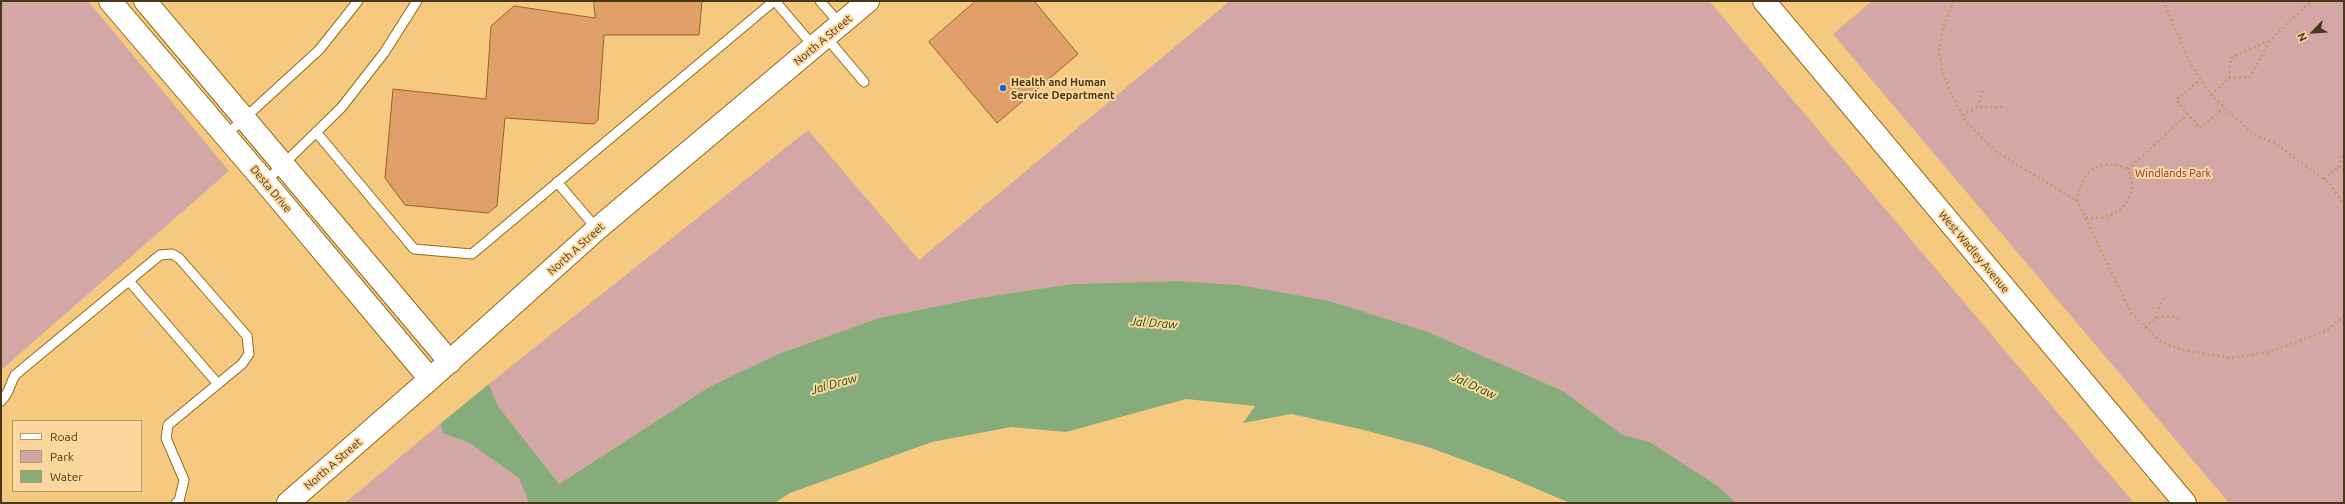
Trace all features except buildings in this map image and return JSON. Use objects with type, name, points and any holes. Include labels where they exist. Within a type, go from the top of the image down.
[{"type":"main road","name":"Desta Drive","points":[[110,1],[266,182],[430,380]]},
{"type":"main road","points":[[145,1],[450,362]]},
{"type":"main road","name":"North A Street","points":[[288,503],[430,380],[597,229],[868,1]]},
{"type":"main road","name":"West Wadley Avenue","points":[[1764,1],[2185,503]]},
{"type":"lane","points":[[225,136],[319,50],[358,1]]},
{"type":"lane","points":[[266,182],[341,108],[380,59],[417,1]]},
{"type":"lane","points":[[316,132],[414,249],[472,254],[774,1],[827,36],[864,82]]},
{"type":"lane","points":[[820,1],[827,36]]},
{"type":"lane","points":[[557,182],[597,229]]},
{"type":"lane","points":[[1,401],[8,395],[10,383],[15,375],[160,255],[172,254],[180,258],[247,336],[249,354],[242,364],[168,425],[166,438],[184,480],[179,501],[176,503]]},
{"type":"lane","points":[[129,281],[218,384]]},
{"type":"path","points":[[1954,1],[1944,25],[1939,52],[1943,73],[1968,124],[1998,153],[2077,201],[2086,216],[2087,223],[2120,294],[2132,314],[2161,342],[2183,350],[2232,358],[2269,352],[2326,332],[2344,316]]},
{"type":"path","points":[[2162,1],[2177,37],[2200,80],[2211,95],[2253,134],[2275,143],[2330,184],[2344,205]]},
{"type":"path","points":[[2211,95],[2229,78],[2232,58],[2270,40],[2312,1]]},
{"type":"path","points":[[2229,78],[2250,77],[2270,40]]},
{"type":"path","points":[[2200,80],[2176,100],[2200,128],[2224,108]]},
{"type":"path","points":[[1978,107],[1984,87]]},
{"type":"path","points":[[1962,114],[1978,107],[2002,107]]},
{"type":"path","points":[[2128,169],[2188,114]]},
{"type":"path","points":[[2324,180],[2338,167],[2344,150]]},
{"type":"path","points":[[2077,201],[2082,182],[2092,170],[2112,163],[2128,169]]},
{"type":"path","points":[[2338,167],[2344,166]]},
{"type":"path","points":[[2086,216],[2099,219],[2112,215],[2121,208],[2128,199],[2132,187],[2128,169]]},
{"type":"path","points":[[2145,327],[2154,318],[2163,298]]},
{"type":"path","points":[[2154,318],[2166,316],[2181,319]]},
{"type":"green space","points":[[1,1],[88,1],[229,171],[1,370]]},
{"type":"green space","points":[[1230,1],[1709,1],[2134,503],[1736,503],[1718,486],[1650,442],[1623,435],[1563,391],[1428,332],[1239,285],[1178,281],[1071,284],[973,299],[879,318],[778,354],[709,387],[559,484],[498,406],[489,384],[808,130],[919,260]]},
{"type":"green space","name":"Windlands Park","points":[[1872,1],[2344,1],[2344,503],[2229,503],[1833,34]]},
{"type":"green space","points":[[441,423],[444,433],[469,443],[519,478],[529,503],[345,503]]},
{"type":"water","name":"Jal Draw","points":[[1178,281],[1239,285],[1329,301],[1428,332],[1563,391],[1623,435],[1650,442],[1718,486],[1736,503],[1570,503],[1504,475],[1428,447],[1360,429],[1291,414],[1243,423],[1255,406],[1186,399],[1066,432],[1011,427],[932,442],[790,493],[775,503],[529,503],[519,478],[469,443],[443,433],[441,423],[489,384],[498,406],[559,484],[709,387],[778,354],[879,318],[973,299],[1071,284]]},
{"type":"place","name":"Health and Human Service Department","points":[[1003,88]]}]
